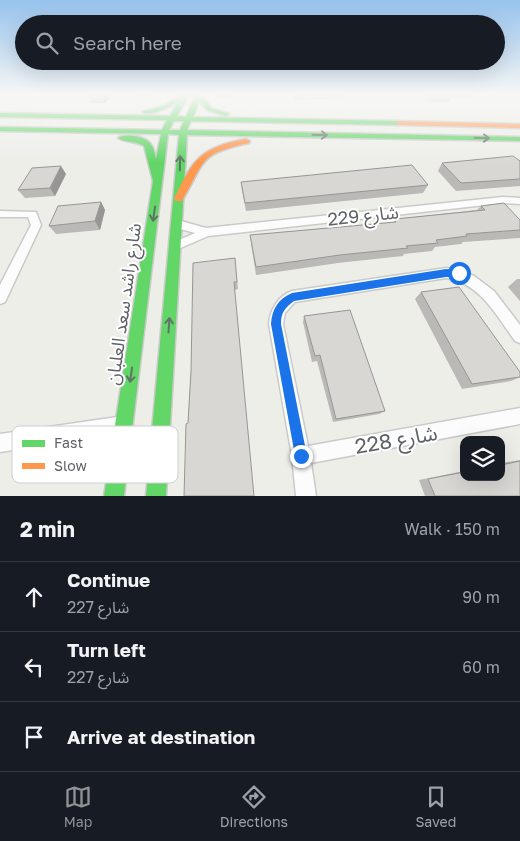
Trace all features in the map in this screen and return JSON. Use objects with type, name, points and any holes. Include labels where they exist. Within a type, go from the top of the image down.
[{"type":"main road","points":[[109,117],[168,125]]},
{"type":"main road","points":[[168,125],[174,117]]},
{"type":"main road","points":[[162,426],[176,246],[180,156],[187,117]]},
{"type":"main road","points":[[273,117],[308,122]]},
{"type":"main road","points":[[27,129],[308,122],[520,126]]},
{"type":"main road","name":"شارع راشد سعد العلبان","points":[[124,426],[168,125]]},
{"type":"main road","points":[[185,125],[296,134],[520,139]]},
{"type":"main road","points":[[0,128],[140,140],[148,145],[152,154],[158,184]]},
{"type":"main road","points":[[179,199],[197,160],[213,147],[226,143],[296,134]]},
{"type":"main road","name":"شارع راشد سعد العلبان","points":[[114,496],[116,483]]},
{"type":"main road","points":[[156,496],[157,483]]},
{"type":"street","name":"شارع 229","points":[[176,246],[206,232],[503,200],[520,201]]},
{"type":"street","points":[[0,214],[32,214],[36,225],[0,298]]},
{"type":"street","name":"شارع 229","points":[[177,224],[206,232]]},
{"type":"street","points":[[306,496],[301,456],[276,324],[276,312],[292,297],[446,273],[459,273],[472,279],[483,288],[520,336]]},
{"type":"street","name":"شارع 228","points":[[301,456],[520,416]]},
{"type":"building","points":[[513,156],[520,161],[520,179],[461,183],[442,163]]},
{"type":"building","points":[[412,165],[428,185],[245,203],[241,182]]},
{"type":"building","points":[[61,166],[50,188],[18,190],[32,168]]},
{"type":"building","points":[[101,202],[95,221],[49,226],[58,206]]},
{"type":"building","points":[[504,203],[520,220],[520,230],[466,234],[467,236],[436,240],[438,243],[406,246],[408,248],[256,267],[250,235],[396,222],[395,219],[485,210],[481,206]]},
{"type":"building","points":[[235,258],[237,282],[234,282],[254,496],[184,496],[186,424],[188,423],[191,371],[193,263]]},
{"type":"building","points":[[459,287],[520,372],[520,377],[472,384],[421,292]]},
{"type":"building","points":[[350,310],[385,411],[336,419],[320,355],[315,356],[304,316]]},
{"type":"building","points":[[520,461],[520,496],[435,496],[428,479],[460,473],[460,481],[505,481],[505,464]]},
{"type":"traffic: fast","points":[[107,117],[400,123]]},
{"type":"traffic: fast","points":[[124,426],[162,145],[165,131],[173,117]]},
{"type":"traffic: fast","points":[[161,426],[183,131],[189,117]]},
{"type":"traffic: fast","points":[[0,129],[520,139]]},
{"type":"traffic: fast","points":[[122,138],[140,140],[148,145],[158,184]]},
{"type":"traffic: fast","points":[[114,496],[116,483]]},
{"type":"traffic: fast","points":[[156,496],[157,483]]},
{"type":"traffic: slow","points":[[400,123],[520,126]]},
{"type":"traffic: slow","points":[[179,199],[190,175],[202,158],[219,147],[246,141]]},
{"type":"route","points":[[301,456],[276,324],[276,312],[282,305],[292,297],[446,273],[459,273]]}]
